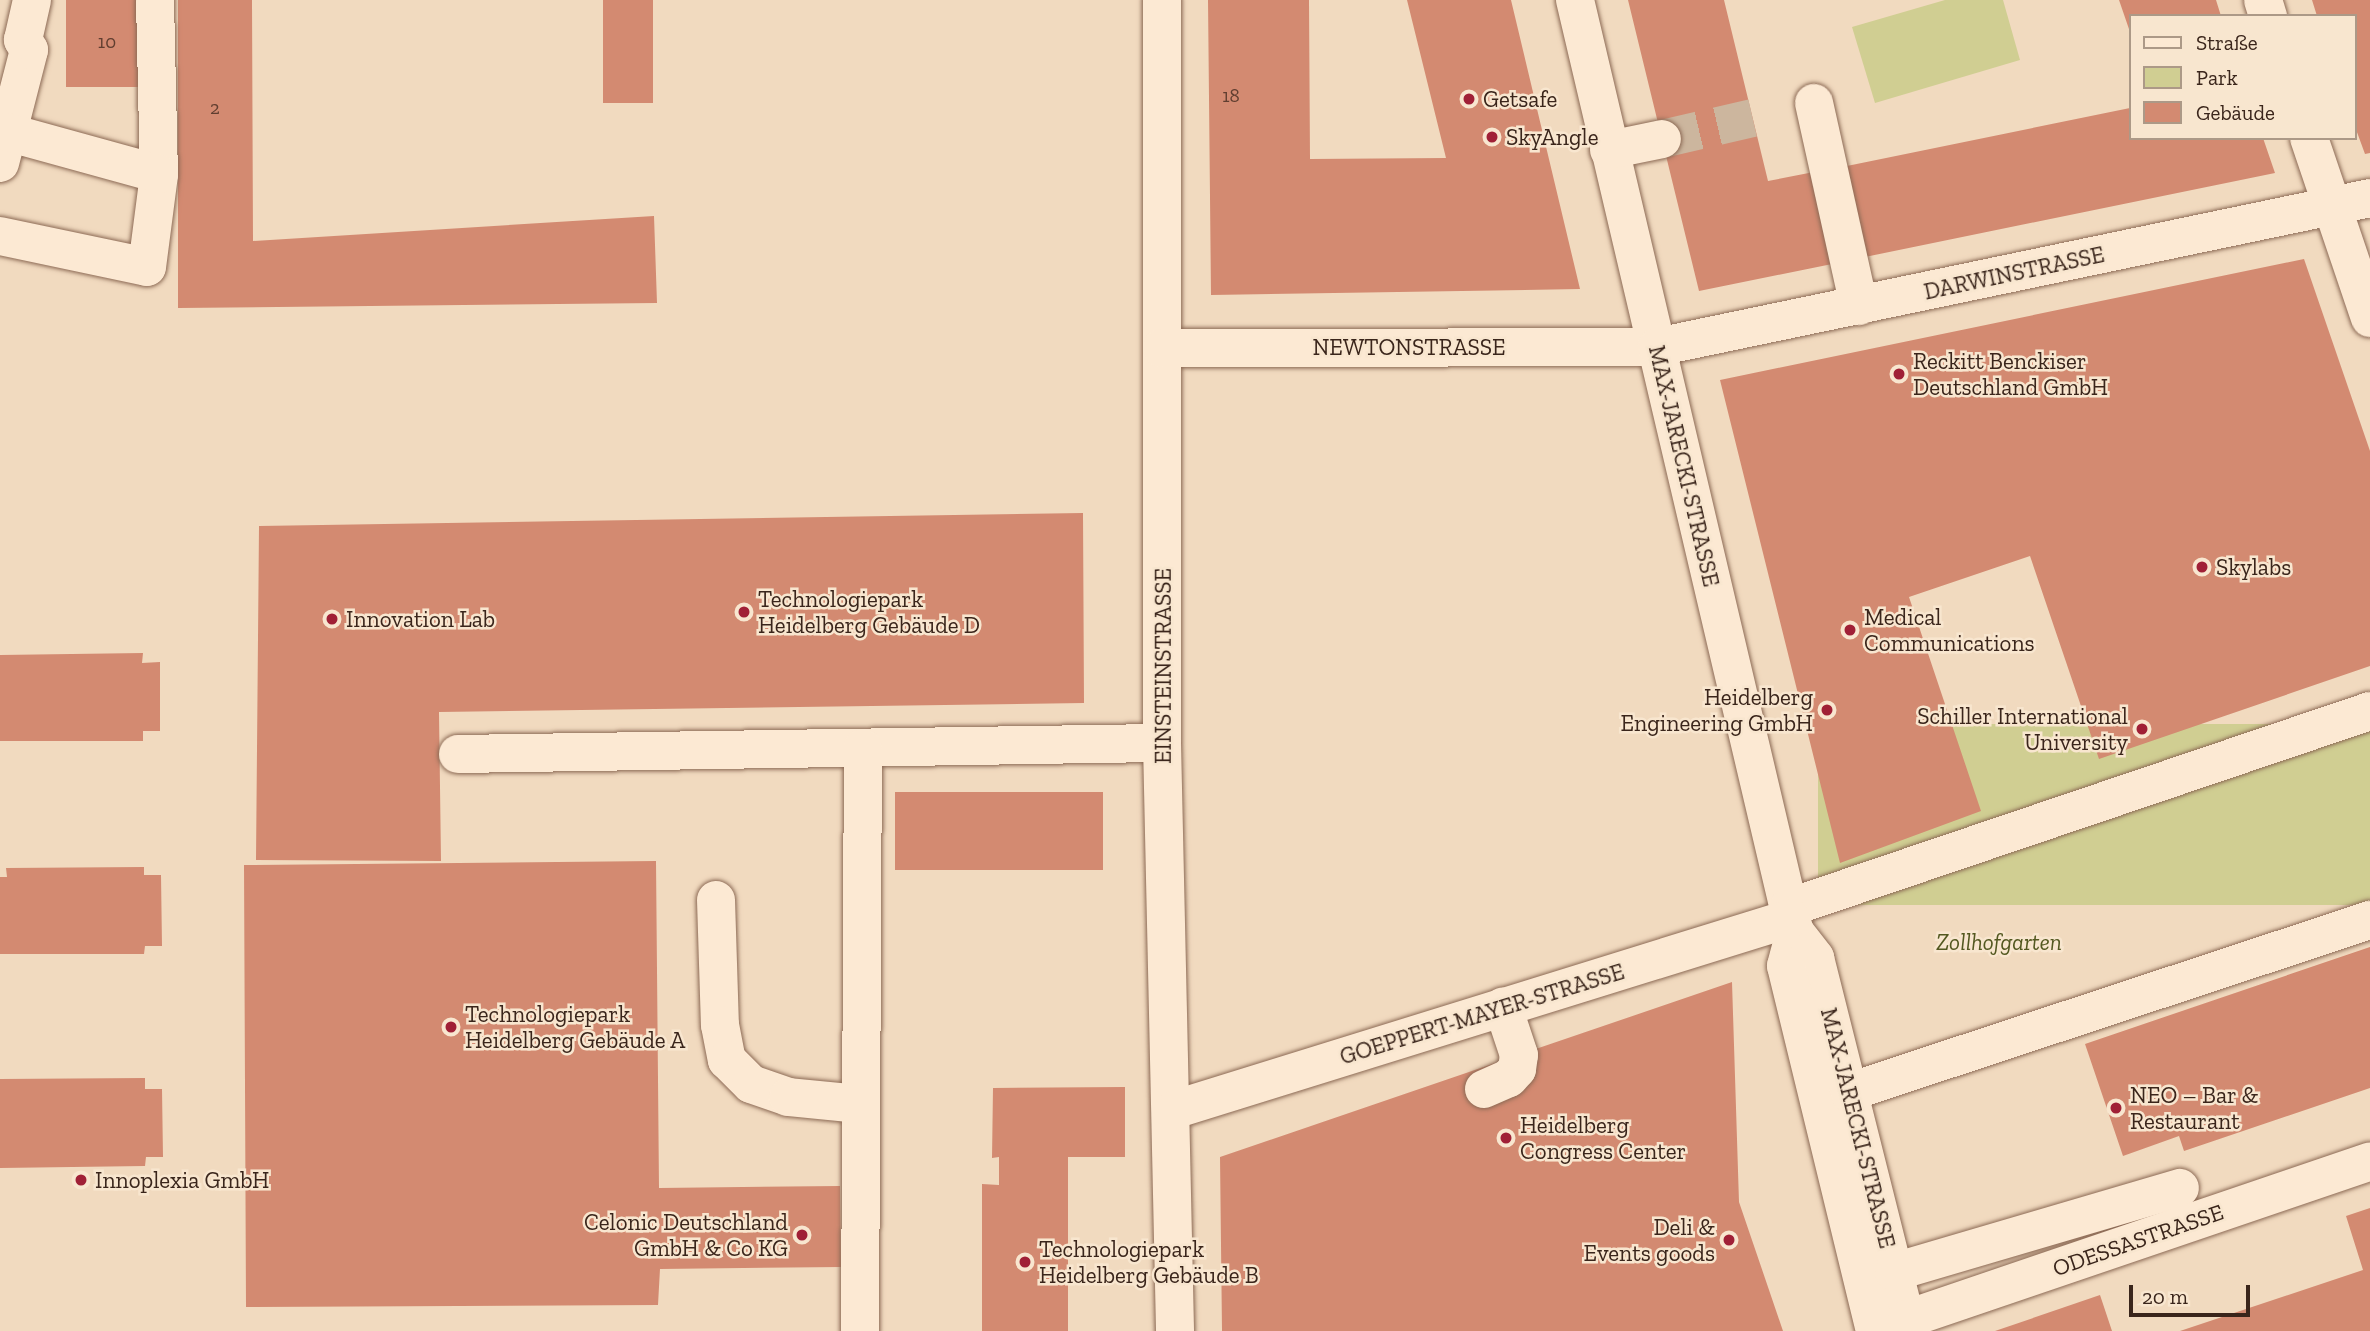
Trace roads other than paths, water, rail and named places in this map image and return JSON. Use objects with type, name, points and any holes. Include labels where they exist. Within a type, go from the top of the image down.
[{"type":"street","points":[[32,0],[12,38],[29,50],[4,147],[159,174]]},
{"type":"street","points":[[0,236],[148,267],[159,174],[155,0]]},
{"type":"street","name":"EINSTEINSTRASSE","points":[[1162,0],[1162,743],[1173,1110],[1175,1331]]},
{"type":"street","name":"MAX-JARECKI-STRASSE","points":[[1575,0],[1791,919],[1815,958],[1894,1272],[1897,1327]]},
{"type":"street","points":[[1814,103],[1859,306]]},
{"type":"street","points":[[1609,150],[1662,139]]},
{"type":"street","points":[[2310,140],[2370,318]]},
{"type":"street","name":"DARWINSTRASSE","points":[[1657,347],[2370,198]]},
{"type":"street","name":"NEWTONSTRASSE","points":[[1162,348],[1657,347]]},
{"type":"street","points":[[1791,919],[2370,711]]},
{"type":"street","points":[[458,754],[1162,743]]},
{"type":"street","points":[[859,1331],[863,748]]},
{"type":"street","points":[[716,900],[720,1025],[727,1060],[751,1084],[788,1097],[859,1104]]},
{"type":"street","name":"MAX-JARECKI-STRASSE","points":[[1791,919],[1786,965],[1897,1327]]},
{"type":"street","name":"GOEPPERT-MAYER-STRASSE","points":[[1173,1110],[1791,919]]},
{"type":"street","points":[[1849,1092],[2370,920]]},
{"type":"street","points":[[1484,1089],[1509,1078],[1517,1069],[1519,1055],[1503,1007]]},
{"type":"street","name":"ODESSASTRASSE","points":[[1897,1327],[2370,1161]]},
{"type":"street","points":[[1894,1272],[2179,1188]]},
{"type":"tunnel","points":[[1662,139],[1753,118]]},
{"type":"place","name":"Getsafe","points":[[1469,99]]},
{"type":"place","name":"SkyAngle","points":[[1492,137]]},
{"type":"place","name":"Reckitt Benckiser Deutschland GmbH","points":[[1899,374]]},
{"type":"place","name":"Skylabs","points":[[2202,567]]},
{"type":"place","name":"Technologiepark Heidelberg Gebäude D","points":[[744,612]]},
{"type":"place","name":"Innovation Lab","points":[[332,619]]},
{"type":"place","name":"Medical Communications","points":[[1850,630]]},
{"type":"place","name":"Heidelberg Engineering GmbH","points":[[1827,710]]},
{"type":"place","name":"Schiller International University","points":[[2142,729]]},
{"type":"place","name":"Technologiepark Heidelberg Gebäude A","points":[[451,1027]]},
{"type":"place","name":"NEO – Bar & Restaurant","points":[[2116,1108]]},
{"type":"place","name":"Heidelberg Congress Center","points":[[1506,1138]]},
{"type":"place","name":"Innoplexia GmbH","points":[[81,1180]]},
{"type":"place","name":"Celonic Deutschland GmbH & Co KG","points":[[802,1235]]},
{"type":"place","name":"Deli & Events goods","points":[[1729,1240]]},
{"type":"place","name":"Technologiepark Heidelberg Gebäude B","points":[[1025,1262]]},
{"type":"park label","name":"Zollhofgarten","points":[[1999,942]]}]
